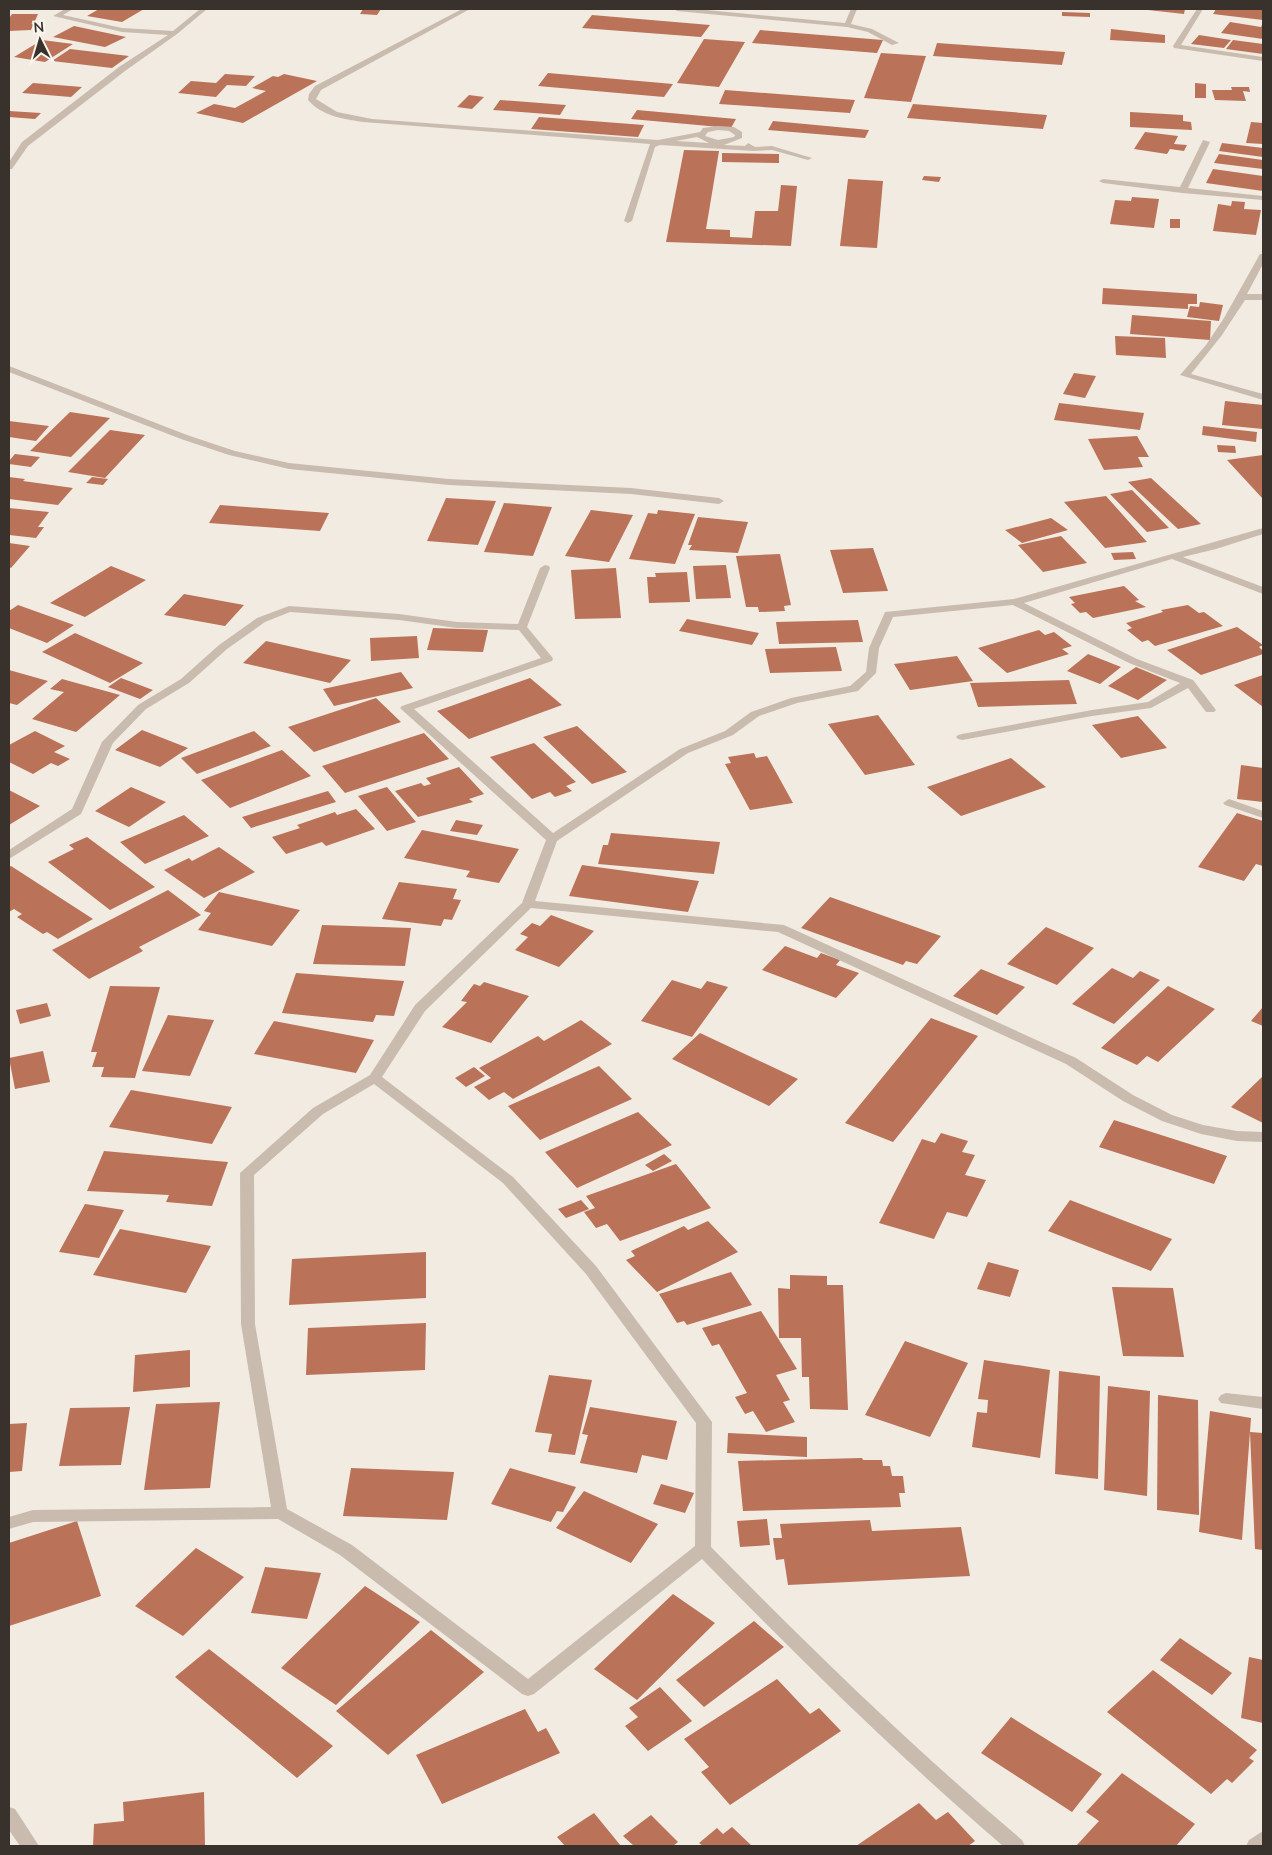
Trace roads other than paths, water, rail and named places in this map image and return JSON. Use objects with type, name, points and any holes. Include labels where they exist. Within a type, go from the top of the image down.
[{"type":"street","points":[[70,9],[56,16],[122,30],[175,34]]},
{"type":"street","points":[[9,167],[25,144],[122,69],[175,34],[204,9]]},
{"type":"street","points":[[468,9],[318,88],[313,94],[312,100],[317,106],[337,114],[380,122],[753,149],[772,148],[808,158]]},
{"type":"street","points":[[677,9],[803,17],[870,30],[895,43]]},
{"type":"street","points":[[847,25],[854,9]]},
{"type":"street","points":[[1200,9],[1177,46],[1263,59]]},
{"type":"street","points":[[628,222],[652,146],[659,142],[700,134],[710,129],[723,128],[737,132],[738,138],[753,149]]},
{"type":"street","points":[[700,134],[704,139],[715,142],[729,142],[738,138]]},
{"type":"street","points":[[1182,191],[1206,142]]},
{"type":"street","points":[[1103,181],[1182,191],[1263,198]]},
{"type":"street","points":[[1263,256],[1243,297],[1211,348],[1185,375],[1263,397]]},
{"type":"street","points":[[1243,297],[1263,297]]},
{"type":"street","points":[[9,369],[184,437],[232,453],[289,466],[449,482],[631,491],[718,502]]},
{"type":"street","points":[[280,1513],[248,1324],[247,1173],[318,1112],[375,1078],[420,1008],[528,904],[552,839],[684,750],[729,733],[755,714],[795,700],[854,689],[870,673],[874,648],[889,614],[1015,602],[1263,531]]},
{"type":"street","points":[[1172,556],[1263,591]]},
{"type":"street","points":[[522,627],[546,568]]},
{"type":"street","points":[[1015,602],[1134,661],[1189,682],[1210,710]]},
{"type":"street","points":[[9,855],[77,811],[108,742],[142,707],[185,682],[223,647],[261,620],[290,609],[400,617],[457,625],[522,627]]},
{"type":"street","points":[[522,627],[548,660],[406,708],[552,839]]},
{"type":"street","points":[[962,737],[1151,705],[1189,682]]},
{"type":"street","points":[[1229,803],[1263,815]]},
{"type":"street","points":[[528,904],[780,928],[1071,1062],[1128,1098],[1167,1118],[1201,1129],[1237,1136],[1263,1138]]},
{"type":"street","points":[[375,1078],[508,1180],[592,1270],[704,1422],[702,1549],[761,1609],[946,1788],[1016,1846]]},
{"type":"street","points":[[1226,1399],[1263,1403]]},
{"type":"street","points":[[9,1523],[33,1516],[280,1513],[346,1550],[528,1689],[702,1549]]},
{"type":"street","points":[[9,1815],[30,1846]]},
{"type":"street","points":[[1256,1846],[1263,1839]]}]
